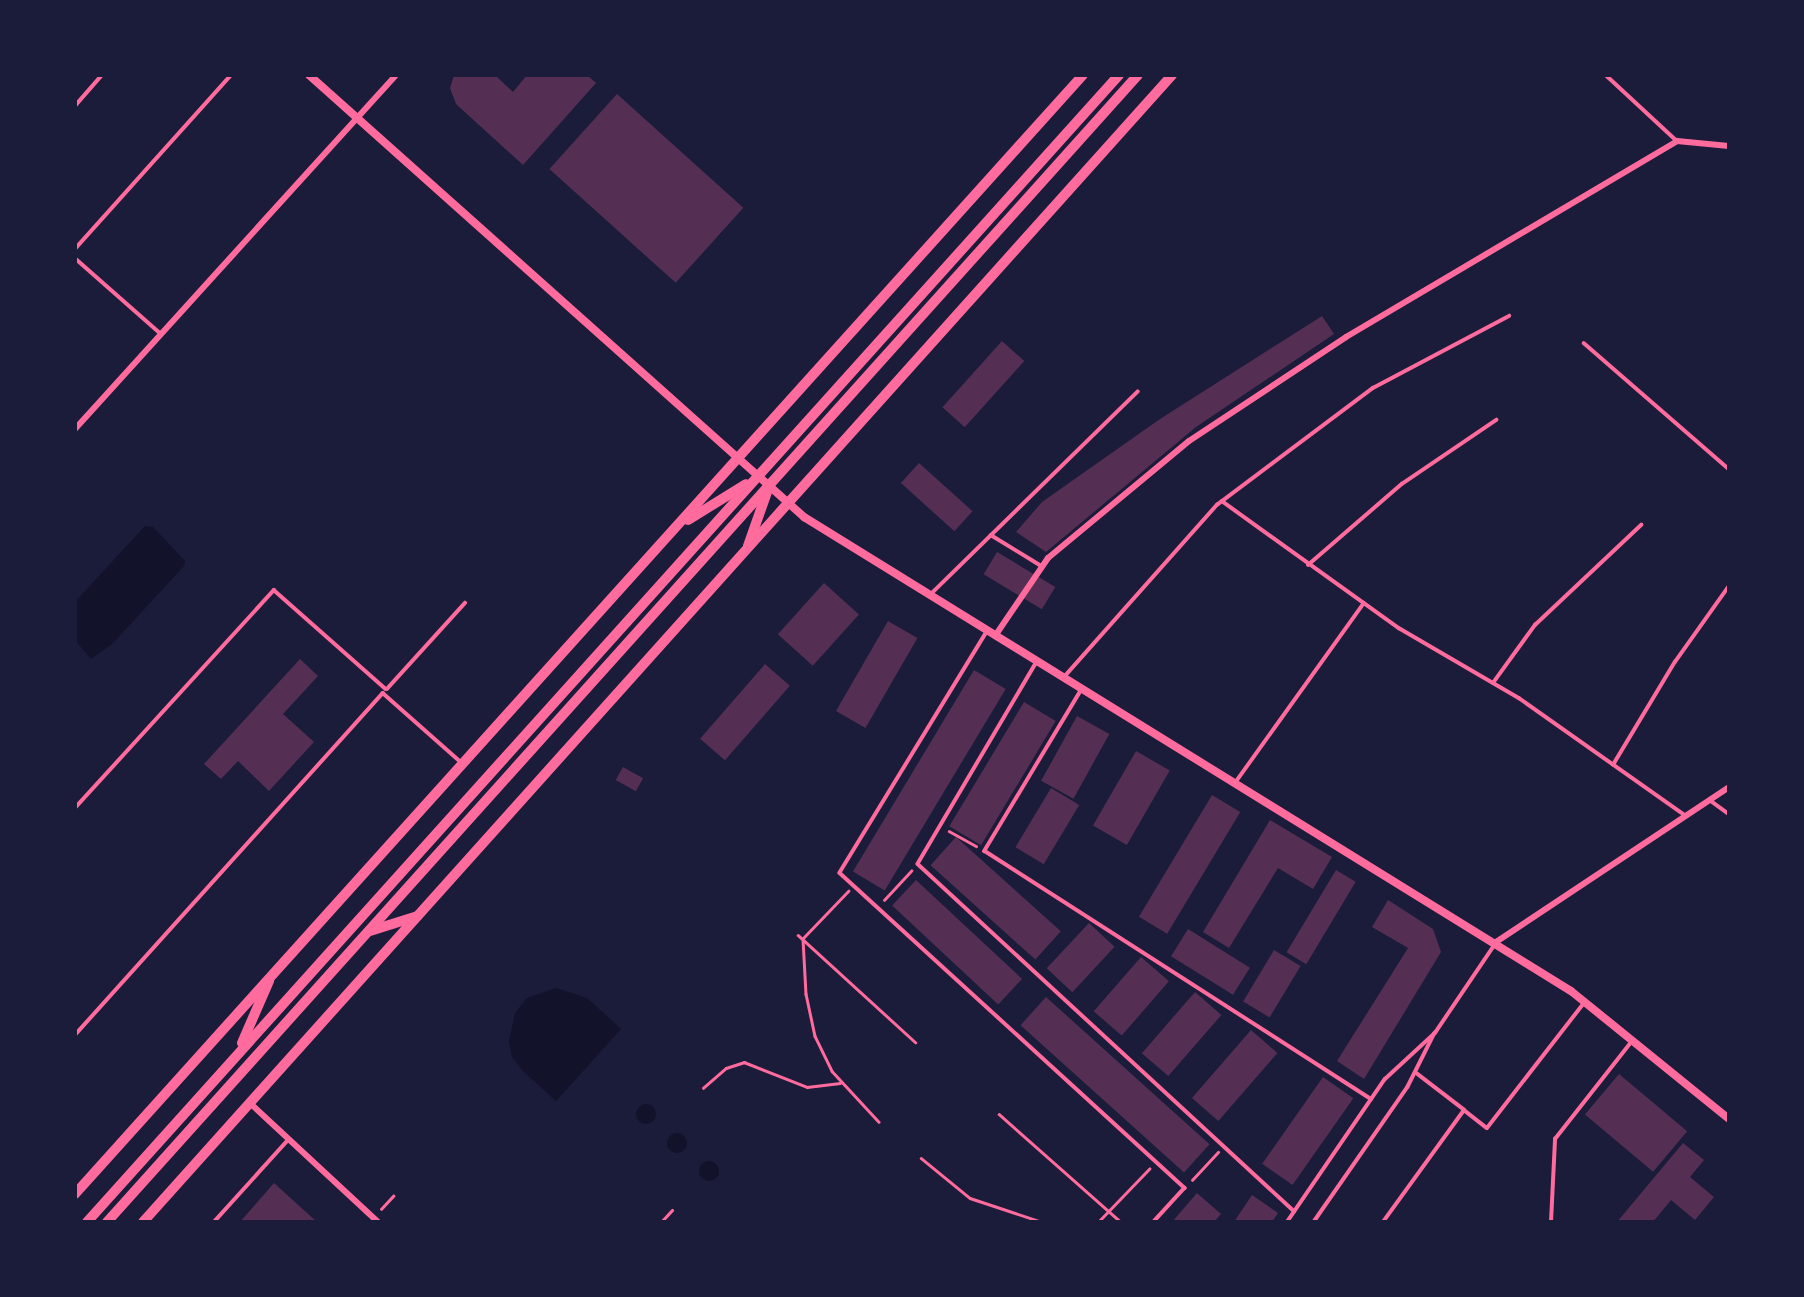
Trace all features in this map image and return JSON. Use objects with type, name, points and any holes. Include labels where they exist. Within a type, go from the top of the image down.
[{"type":"main road","points":[[75,1194],[461,762],[738,460],[1083,75]]},
{"type":"main road","points":[[87,1222],[1119,75]]},
{"type":"main road","points":[[107,1222],[1138,75]]},
{"type":"main road","points":[[143,1222],[421,915],[1171,75]]},
{"type":"main road","points":[[678,526],[758,477]]},
{"type":"main road","points":[[746,552],[769,486]]},
{"type":"main road","points":[[367,932],[421,915]]},
{"type":"main road","points":[[237,1053],[273,972]]},
{"type":"street","points":[[309,75],[789,504],[929,596],[1496,943],[1586,1001],[1729,1119]]},
{"type":"street","points":[[75,429],[396,75]]},
{"type":"street","points":[[991,634],[1040,565],[1200,433],[1346,337],[1677,141],[1729,146]]},
{"type":"street","points":[[1496,943],[1729,787]]},
{"type":"street","points":[[251,1104],[376,1219]]},
{"type":"lane","points":[[75,106],[102,75]]},
{"type":"lane","points":[[75,249],[231,75]]},
{"type":"lane","points":[[1606,75],[1677,141]]},
{"type":"lane","points":[[75,258],[161,334]]},
{"type":"lane","points":[[1063,678],[1101,631],[1223,501],[1373,388],[1509,316]]},
{"type":"lane","points":[[1584,343],[1729,469]]},
{"type":"lane","points":[[929,596],[1137,392]]},
{"type":"lane","points":[[1308,565],[1402,484],[1496,419]]},
{"type":"lane","points":[[1223,501],[1308,565],[1493,683],[1687,817]]},
{"type":"lane","points":[[1493,683],[1535,625],[1641,525]]},
{"type":"lane","points":[[991,535],[1040,565]]},
{"type":"lane","points":[[1613,765],[1675,662],[1729,586]]},
{"type":"lane","points":[[75,808],[274,590],[461,762]]},
{"type":"lane","points":[[75,1035],[465,603]]},
{"type":"lane","points":[[1235,783],[1364,603]]},
{"type":"lane","points":[[991,634],[840,873],[1185,1188],[1154,1222]]},
{"type":"lane","points":[[1037,662],[918,864],[1222,1148],[1294,1211]]},
{"type":"lane","points":[[1082,690],[985,851],[1371,1099]]},
{"type":"lane","points":[[1710,800],[1729,814]]},
{"type":"lane","points":[[1314,1222],[1416,1074],[1435,1032],[1496,943]]},
{"type":"lane","points":[[1416,1074],[1487,1128],[1586,1001]]},
{"type":"lane","points":[[1287,1222],[1391,1072],[1435,1032]]},
{"type":"lane","points":[[1551,1222],[1555,1139],[1633,1040]]},
{"type":"lane","points":[[1383,1222],[1464,1110]]},
{"type":"lane","points":[[214,1222],[289,1139]]},
{"type":"path","points":[[940,826],[985,851]]},
{"type":"path","points":[[877,908],[918,864]]},
{"type":"path","points":[[853,886],[803,940],[809,1016],[822,1053],[840,1083],[879,1122]]},
{"type":"path","points":[[798,935],[915,1042]]},
{"type":"path","points":[[703,1088],[726,1068],[744,1062],[807,1087],[840,1083]]},
{"type":"path","points":[[999,1114],[1121,1222]]},
{"type":"path","points":[[1185,1188],[1222,1148]]},
{"type":"path","points":[[920,1158],[970,1198],[1042,1222]]},
{"type":"path","points":[[1098,1222],[1156,1161]]},
{"type":"path","points":[[376,1219],[393,1196]]},
{"type":"path","points":[[661,1222],[672,1210]]},
{"type":"shaded area","points":[[145,526],[153,527],[185,561],[184,566],[112,644],[91,659],[75,640],[75,602]]},
{"type":"shaded area","points":[[556,988],[587,998],[621,1029],[556,1101],[522,1070],[512,1057],[509,1042],[515,1013],[527,998]]},
{"type":"shaded area","points":[[642,1104],[650,1104],[656,1114],[650,1124],[642,1124],[636,1118],[636,1110]]},
{"type":"shaded area","points":[[673,1133],[681,1133],[687,1143],[681,1153],[673,1153],[667,1147],[667,1139]]},
{"type":"shaded area","points":[[705,1161],[713,1161],[719,1171],[713,1181],[705,1181],[699,1175],[699,1167]]},
{"type":"building","points":[[454,75],[495,75],[513,92],[527,75],[587,75],[596,83],[523,165],[456,104],[450,88]]},
{"type":"building","points":[[617,94],[743,208],[676,283],[549,169]]},
{"type":"building","points":[[1322,316],[1334,334],[1196,427],[1046,552],[1016,532],[1042,502],[1160,419]]},
{"type":"building","points":[[1002,341],[1024,361],[965,427],[942,407]]},
{"type":"building","points":[[919,463],[973,511],[954,531],[901,483]]},
{"type":"building","points":[[997,552],[1055,587],[1042,609],[984,574]]},
{"type":"building","points":[[824,583],[859,614],[813,666],[778,634]]},
{"type":"building","points":[[888,621],[917,638],[865,728],[836,711]]},
{"type":"building","points":[[300,659],[318,676],[283,714],[314,742],[269,791],[238,761],[221,779],[204,764]]},
{"type":"building","points":[[765,664],[790,686],[725,760],[700,739]]},
{"type":"building","points":[[974,670],[1006,689],[885,890],[853,871]]},
{"type":"building","points":[[1024,702],[1056,721],[981,845],[949,826]]},
{"type":"building","points":[[1077,716],[1109,734],[1073,799],[1041,781]]},
{"type":"building","points":[[1136,751],[1170,770],[1127,845],[1093,825]]},
{"type":"building","points":[[623,767],[643,778],[636,791],[616,780]]},
{"type":"building","points":[[1051,788],[1079,805],[1044,864],[1015,847]]},
{"type":"building","points":[[1212,795],[1240,812],[1167,934],[1139,917]]},
{"type":"building","points":[[1270,820],[1332,857],[1313,889],[1278,868],[1229,948],[1203,932]]},
{"type":"building","points":[[956,837],[1061,931],[1035,960],[931,865]]},
{"type":"building","points":[[1336,870],[1356,882],[1306,964],[1287,952]]},
{"type":"building","points":[[916,880],[1022,979],[998,1004],[892,906]]},
{"type":"building","points":[[1388,900],[1433,929],[1441,952],[1364,1079],[1337,1061],[1408,948],[1372,927]]},
{"type":"building","points":[[1089,923],[1115,947],[1072,992],[1047,968]]},
{"type":"building","points":[[1188,929],[1250,968],[1233,995],[1171,956]]},
{"type":"building","points":[[1274,950],[1301,966],[1270,1017],[1243,1001]]},
{"type":"building","points":[[1141,957],[1169,981],[1122,1036],[1094,1011]]},
{"type":"building","points":[[1195,992],[1221,1015],[1168,1076],[1142,1053]]},
{"type":"building","points":[[1046,997],[1209,1144],[1184,1172],[1021,1025]]},
{"type":"building","points":[[1251,1030],[1277,1053],[1218,1121],[1192,1098]]},
{"type":"building","points":[[1619,1074],[1687,1131],[1653,1172],[1585,1115]]},
{"type":"building","points":[[1323,1077],[1353,1098],[1293,1185],[1262,1164]]},
{"type":"building","points":[[1683,1143],[1704,1160],[1690,1177],[1714,1197],[1695,1220],[1671,1200],[1653,1222],[1617,1222]]},
{"type":"building","points":[[274,1183],[317,1222],[240,1222]]},
{"type":"building","points":[[1197,1193],[1221,1214],[1214,1222],[1172,1222]]},
{"type":"building","points":[[1252,1195],[1278,1213],[1272,1222],[1234,1222]]}]
